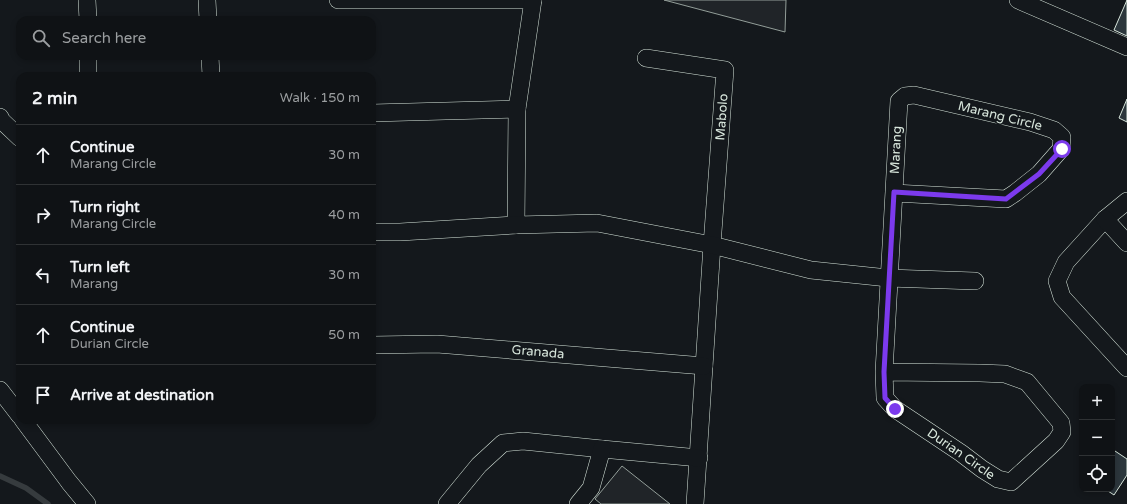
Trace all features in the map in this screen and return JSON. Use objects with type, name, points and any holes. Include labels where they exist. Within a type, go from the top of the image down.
[{"type":"street","points":[[87,0],[88,16]]},
{"type":"street","points":[[207,0],[208,16]]},
{"type":"street","points":[[338,0],[533,0],[517,109],[516,225]]},
{"type":"street","points":[[1018,0],[1127,47]]},
{"type":"street","name":"Mabolo","points":[[646,58],[725,70],[712,245]]},
{"type":"street","points":[[88,60],[88,72]]},
{"type":"street","points":[[210,60],[211,72]]},
{"type":"street","name":"Marang Circle","points":[[894,192],[1006,199],[1039,174],[1062,149],[1062,137],[1054,130],[1030,122],[914,95],[905,96]]},
{"type":"street","name":"Marang","points":[[888,278],[899,101],[905,96]]},
{"type":"street","points":[[376,113],[517,109]]},
{"type":"street","points":[[0,117],[2,121],[16,134]]},
{"type":"street","points":[[1127,201],[1106,219],[1066,262],[1057,281],[1062,297],[1127,368]]},
{"type":"street","points":[[1106,219],[1127,243]]},
{"type":"street","points":[[376,232],[516,225],[597,223],[712,245],[811,270],[888,278],[975,281]]},
{"type":"street","points":[[695,504],[712,245]]},
{"type":"street","name":"Durian Circle","points":[[884,372],[1005,374],[1027,382],[1061,423],[1062,432],[1056,441],[1011,482],[998,479],[982,469],[961,453],[895,409],[885,398],[884,372],[888,278]]},
{"type":"street","name":"Granada","points":[[376,345],[437,344],[704,366]]},
{"type":"street","points":[[0,390],[16,411]]},
{"type":"street","points":[[26,424],[87,504]]},
{"type":"street","points":[[447,504],[478,465],[503,443],[523,441],[602,450],[699,458]]},
{"type":"street","points":[[578,504],[591,488],[602,450]]},
{"type":"shaded area","points":[[664,0],[786,0],[785,32]]},
{"type":"shaded area","points":[[622,466],[670,504],[601,504],[595,499]]},
{"type":"building","points":[[1127,0],[1127,36],[1114,30]]},
{"type":"building","points":[[1127,99],[1127,122],[1119,118]]},
{"type":"building","points":[[1115,451],[1127,459],[1127,475],[1114,495],[1110,492],[1115,492]]},
{"type":"waterway","points":[[0,476],[26,488],[48,504]]},
{"type":"route","points":[[895,409],[885,398],[884,372],[888,278],[894,192],[1006,199],[1039,174],[1062,149]]}]
